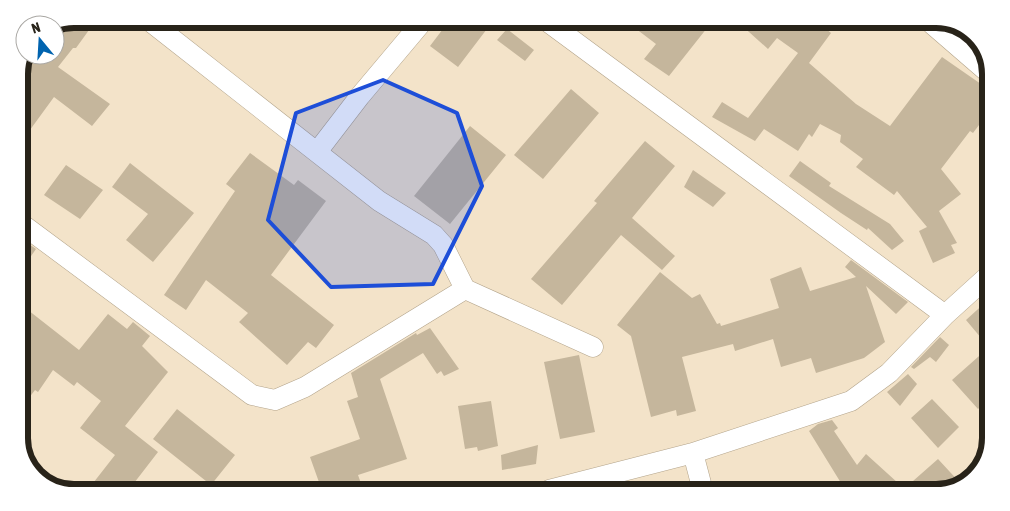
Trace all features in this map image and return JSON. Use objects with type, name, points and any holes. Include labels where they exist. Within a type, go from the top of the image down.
[{"type":"street","points":[[159,28],[379,200],[434,235],[443,245],[465,289],[592,347]]},
{"type":"street","points":[[317,152],[360,96],[417,28]]},
{"type":"street","points":[[556,28],[945,315]]},
{"type":"street","points":[[937,28],[982,68]]},
{"type":"street","points":[[28,229],[252,395],[275,400],[306,387],[465,289]]},
{"type":"street","points":[[572,484],[693,453],[851,401],[889,372],[945,315],[982,286]]},
{"type":"street","points":[[693,453],[701,484]]},
{"type":"highlighted area","points":[[383,80],[457,113],[482,186],[433,284],[331,287],[268,220],[296,113]]},
{"type":"building","points":[[65,28],[90,28],[76,48],[73,48],[65,58]]},
{"type":"building","points":[[444,28],[488,28],[458,67],[430,46]]},
{"type":"building","points":[[635,28],[707,28],[669,76],[644,59],[656,44]]},
{"type":"building","points":[[745,28],[789,28],[791,30],[792,28],[825,28],[831,33],[809,63],[856,104],[890,126],[942,57],[982,85],[982,121],[973,133],[970,131],[941,169],[961,194],[939,211],[957,243],[951,245],[955,253],[933,263],[919,231],[927,227],[897,191],[894,195],[856,167],[863,159],[840,142],[841,135],[820,124],[812,137],[809,134],[798,151],[764,129],[755,141],[712,117],[722,102],[748,118],[798,53],[777,38],[768,49]]},
{"type":"building","points":[[507,29],[534,50],[525,61],[497,40]]},
{"type":"building","points":[[29,65],[60,65],[58,67],[110,104],[92,126],[54,97],[28,133]]},
{"type":"building","points":[[571,89],[599,113],[543,179],[514,155]]},
{"type":"building","points":[[470,126],[506,155],[450,224],[414,196]]},
{"type":"building","points":[[645,141],[675,166],[632,218],[675,256],[662,270],[621,235],[562,305],[531,279],[597,203],[594,201]]},
{"type":"building","points":[[250,153],[294,185],[298,180],[326,201],[271,275],[334,325],[316,348],[308,342],[287,365],[239,322],[248,313],[206,280],[186,310],[164,295],[235,191],[226,184]]},
{"type":"building","points":[[800,161],[831,183],[829,186],[890,224],[904,241],[892,250],[868,228],[867,230],[841,213],[789,176]]},
{"type":"building","points":[[130,163],[194,213],[153,262],[126,240],[148,214],[112,187]]},
{"type":"building","points":[[66,165],[103,190],[80,219],[44,195]]},
{"type":"building","points":[[693,170],[726,193],[713,207],[684,187]]},
{"type":"building","points":[[28,243],[36,249],[28,258]]},
{"type":"building","points":[[851,260],[908,302],[896,314],[866,286],[885,342],[864,358],[816,373],[811,358],[781,367],[773,339],[735,351],[733,344],[682,357],[696,411],[677,416],[676,410],[651,417],[631,336],[617,325],[660,272],[692,298],[700,294],[717,324],[720,323],[721,326],[779,308],[770,279],[801,267],[810,291],[856,277],[845,267]]},
{"type":"building","points":[[982,305],[982,339],[966,320]]},
{"type":"building","points":[[28,310],[79,350],[108,314],[127,329],[133,322],[150,336],[142,346],[168,372],[125,426],[158,452],[133,484],[92,484],[115,455],[80,428],[101,401],[77,382],[74,386],[53,370],[38,392],[35,390],[28,399]]},
{"type":"building","points":[[430,328],[459,369],[444,376],[441,371],[437,374],[423,353],[380,379],[407,459],[358,475],[361,484],[320,484],[310,457],[360,439],[347,401],[358,397],[351,373],[416,333],[417,335]]},
{"type":"building","points":[[940,337],[949,345],[936,362],[930,357],[914,369],[911,367]]},
{"type":"building","points":[[982,353],[982,405],[978,409],[952,380]]},
{"type":"building","points":[[579,355],[595,432],[560,439],[544,362]]},
{"type":"building","points":[[908,374],[917,384],[900,406],[887,392]]},
{"type":"building","points":[[932,399],[959,427],[938,448],[911,418]]},
{"type":"building","points":[[491,401],[498,446],[478,451],[477,447],[465,449],[458,406]]},
{"type":"building","points":[[177,409],[235,455],[212,484],[210,484],[153,439]]},
{"type":"building","points":[[832,420],[838,428],[834,431],[857,465],[866,454],[898,483],[840,484],[809,431],[818,424]]},
{"type":"building","points":[[538,445],[536,464],[502,470],[501,455]]},
{"type":"building","points":[[938,459],[956,479],[937,484],[915,484],[913,481]]}]
